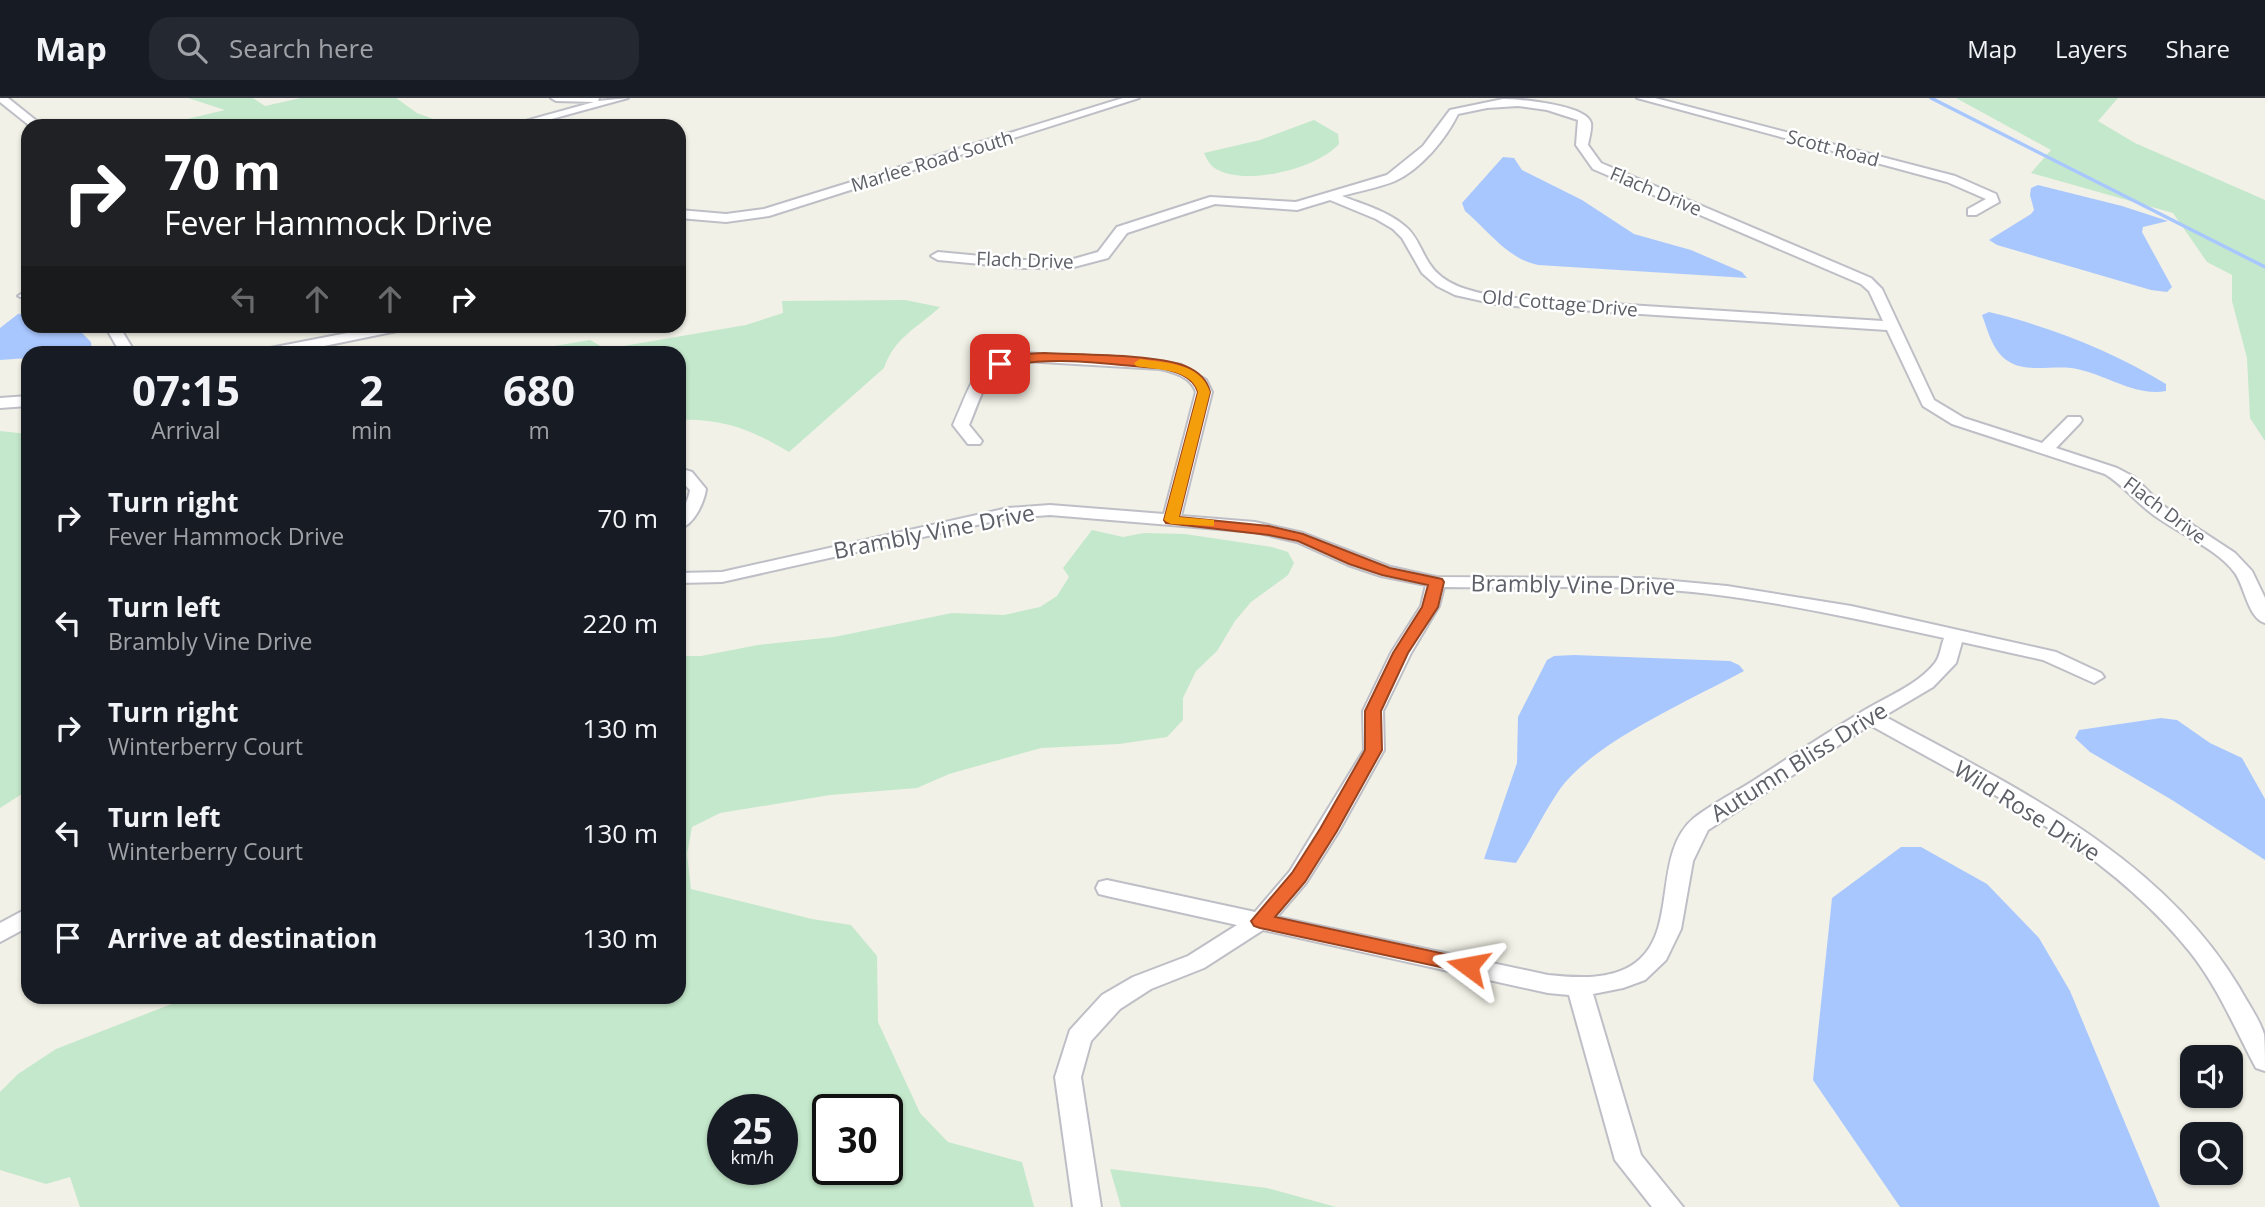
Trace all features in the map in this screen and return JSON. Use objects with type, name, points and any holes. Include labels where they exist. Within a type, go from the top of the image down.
[{"type":"street","points":[[1,98],[28,119]]},
{"type":"street","points":[[556,98],[620,99]]},
{"type":"street","name":"Marlee Road South","points":[[686,215],[730,218],[765,213],[1134,98]]},
{"type":"street","name":"Scott Road","points":[[1642,98],[1951,179],[1992,197],[1993,202],[1972,212]]},
{"type":"street","points":[[541,119],[620,99]]},
{"type":"street","name":"Flach Drive","points":[[938,256],[1064,264],[1091,261],[1107,253],[1113,239],[1122,230],[1199,203],[1230,200],[1297,206],[1333,197],[1391,178],[1404,171],[1445,131],[1454,112],[1480,102],[1521,101],[1582,118],[1582,145],[1597,166],[1866,281],[1875,289],[1928,403],[1958,421],[2111,471],[2128,481],[2156,509],[2229,557],[2243,571],[2265,617]]},
{"type":"street","name":"Old Cottage Drive","points":[[1333,197],[1382,218],[1404,233],[1437,281],[1472,296],[1500,301],[1891,326]]},
{"type":"street","points":[[301,346],[366,333]]},
{"type":"street","points":[[974,441],[961,425],[984,374],[1000,364],[1024,357],[1044,357],[1160,365],[1181,369],[1201,383],[1204,392],[1171,520]]},
{"type":"street","points":[[0,403],[21,402]]},
{"type":"street","points":[[2045,449],[2074,420]]},
{"type":"street","points":[[686,476],[698,489],[696,502],[686,515]]},
{"type":"street","name":"Brambly Vine Drive","points":[[686,578],[722,576],[1007,513],[1050,510],[1255,527],[1303,538],[1354,561],[1387,572],[1436,582],[1642,583],[1727,591],[1851,612],[2049,656],[2094,677]]},
{"type":"street","points":[[1087,1207],[1068,1077],[1079,1037],[1111,1002],[1142,983],[1196,962],[1260,921],[1298,877],[1328,831],[1374,750],[1373,711],[1401,653],[1430,607],[1436,582]]},
{"type":"street","name":"Autumn Bliss Drive","points":[[1107,888],[1548,984],[1579,987],[1603,984],[1634,975],[1658,955],[1672,915],[1686,850],[1700,825],[1868,716],[1926,683],[1946,663],[1954,636]]},
{"type":"street","name":"Wild Rose Drive","points":[[1868,716],[2073,834],[2152,896],[2198,946],[2246,1020],[2265,1061]]},
{"type":"street","points":[[0,934],[21,920]]},
{"type":"street","points":[[1579,987],[1629,1160],[1669,1207]]},
{"type":"green space","points":[[188,98],[253,98],[265,106],[301,98],[396,98],[417,113],[433,119],[187,119],[225,110]]},
{"type":"green space","points":[[1956,98],[2118,98],[2098,121],[2135,143],[2265,200],[2265,441],[2250,418],[2247,358],[2232,301],[2232,275],[2207,262],[2173,213],[2031,173],[2051,150]]},
{"type":"green space","points":[[1314,120],[1338,134],[1339,144],[1314,161],[1297,168],[1260,176],[1242,176],[1213,167],[1204,153],[1260,140]]},
{"type":"green space","points":[[905,300],[940,307],[900,341],[884,368],[789,452],[763,437],[736,427],[709,421],[686,420],[686,346],[624,346],[746,325],[783,313],[782,301]]},
{"type":"green space","points":[[590,340],[601,346],[555,346]]},
{"type":"green space","points":[[0,431],[21,433],[21,794],[0,808]]},
{"type":"green space","points":[[1092,530],[1123,537],[1144,533],[1185,534],[1272,547],[1288,552],[1294,563],[1288,575],[1251,602],[1235,621],[1217,651],[1196,671],[1183,698],[1183,720],[1167,737],[1119,744],[1041,748],[949,774],[917,788],[830,795],[720,813],[692,827],[687,854],[691,889],[812,919],[851,925],[877,956],[878,1022],[920,1113],[948,1142],[1022,1162],[1034,1207],[80,1207],[70,1177],[46,1184],[0,1170],[0,1092],[18,1074],[56,1049],[172,1004],[686,1004],[686,656],[834,637],[952,613],[1004,615],[1040,607],[1057,596],[1069,577],[1063,568]]},
{"type":"green space","points":[[1110,1169],[1267,1188],[1336,1207],[1121,1207]]},
{"type":"water","points":[[1503,157],[1514,158],[1522,170],[1582,200],[1634,234],[1691,250],[1742,272],[1747,278],[1538,265],[1516,256],[1498,243],[1465,211],[1462,203]]},
{"type":"water","points":[[2038,185],[2122,206],[2168,221],[2143,227],[2142,232],[2172,287],[2167,292],[2151,290],[1997,245],[1989,240],[2031,214],[2034,210],[2031,188]]},
{"type":"water","points":[[1989,312],[2035,325],[2103,351],[2166,384],[2166,391],[2144,391],[2077,369],[2016,365],[1998,352],[1992,341],[1982,315]]},
{"type":"water","points":[[21,314],[21,333],[82,333],[91,346],[21,346],[21,358],[0,360],[0,328]]},
{"type":"water","points":[[1554,656],[1730,661],[1744,671],[1645,723],[1596,754],[1560,789],[1516,863],[1484,859],[1517,763],[1518,717],[1547,660]]},
{"type":"water","points":[[2161,718],[2177,720],[2210,743],[2242,758],[2265,799],[2265,860],[2172,800],[2090,752],[2075,738],[2079,730]]},
{"type":"water","points":[[1901,847],[1921,847],[1987,884],[2039,938],[2070,991],[2160,1207],[1900,1207],[1813,1080],[1832,898]]},
{"type":"waterway","points":[[1931,98],[2265,267]]},
{"type":"slow traffic","points":[[1140,363],[1181,369],[1201,383],[1204,392],[1171,520],[1209,523]]},
{"type":"route","points":[[1000,364],[1024,357],[1044,357],[1160,365],[1181,369],[1201,383],[1204,392],[1171,520],[1269,530],[1303,538],[1354,561],[1387,572],[1436,582],[1430,607],[1401,653],[1373,711],[1374,750],[1328,831],[1298,877],[1260,921],[1468,966]]}]
